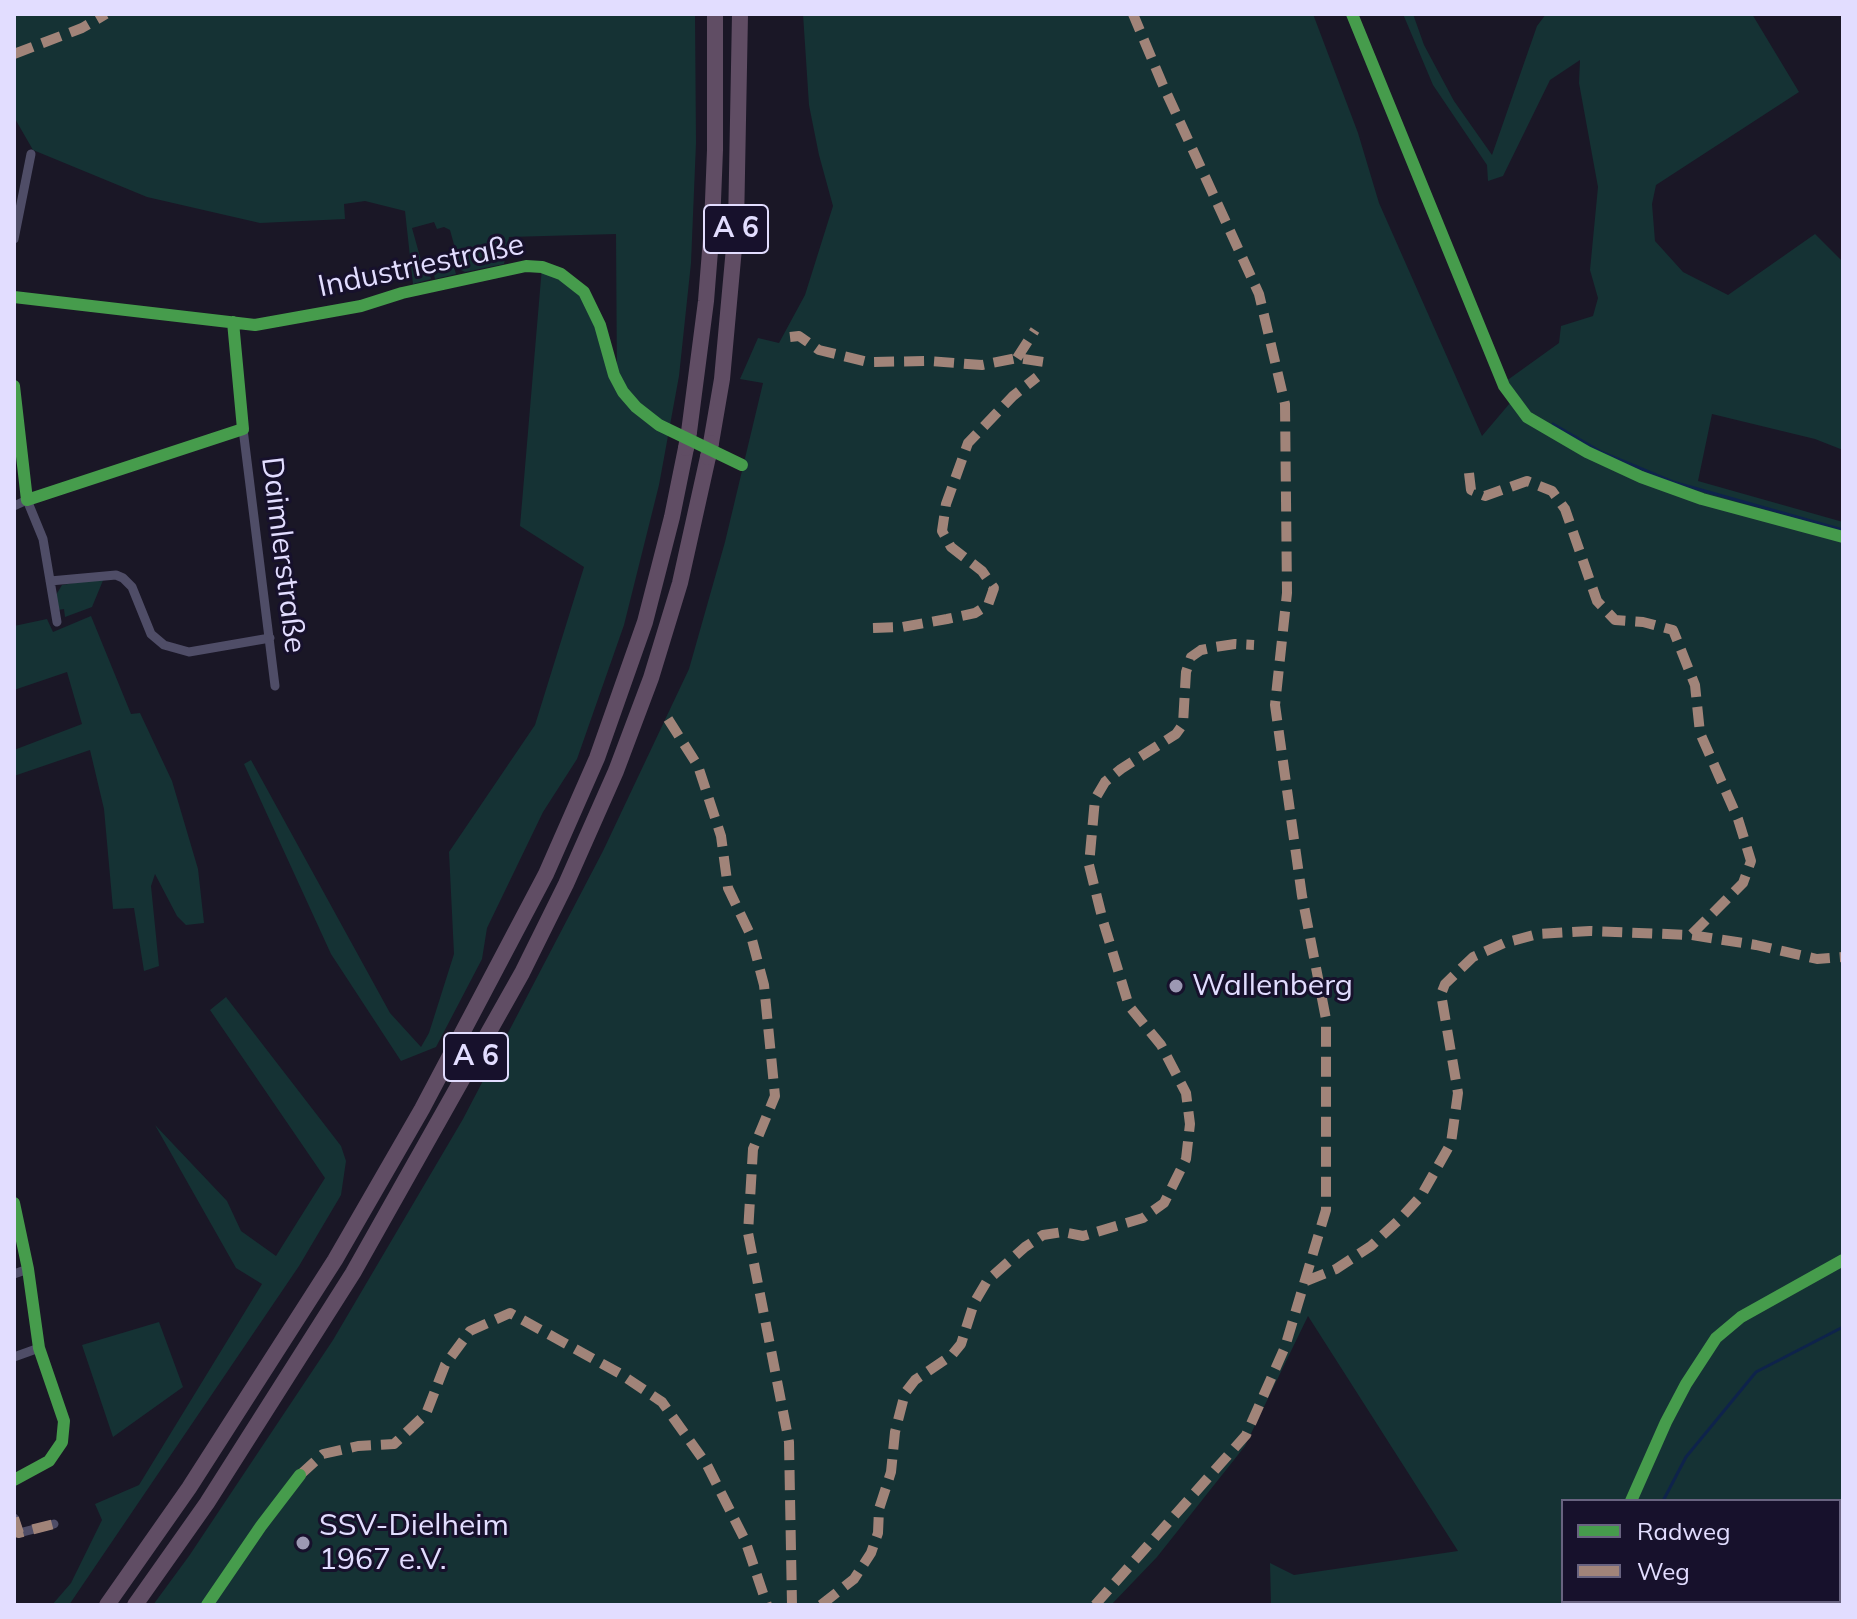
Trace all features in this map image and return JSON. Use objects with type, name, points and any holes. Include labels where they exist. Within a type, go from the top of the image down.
[{"type":"highway","name":"A 6","points":[[107,1605],[189,1488],[335,1260],[422,1109],[546,874],[597,758],[645,622],[688,440],[705,314],[712,226],[715,14]]},
{"type":"highway","name":"A 6","points":[[135,1605],[207,1503],[353,1273],[522,973],[616,771],[651,678],[680,583],[710,450],[722,379],[736,226],[740,14]]},
{"type":"street","points":[[14,239],[31,154]]},
{"type":"street","name":"Industriestraße","points":[[14,297],[255,325],[361,306],[402,293],[526,266],[542,267],[561,274],[584,292],[600,325],[614,375],[636,407],[659,425],[742,465]]},
{"type":"street","name":"Daimlerstraße","points":[[233,322],[275,686]]},
{"type":"street","points":[[14,386],[27,500],[43,539],[57,622]]},
{"type":"street","points":[[14,506],[243,429]]},
{"type":"street","points":[[50,581],[116,575],[123,578],[132,587],[151,634],[164,645],[189,652],[270,638]]},
{"type":"street","points":[[14,1203],[28,1269],[39,1348],[64,1421],[62,1442],[49,1461],[14,1480]]},
{"type":"street","points":[[1632,1499],[1666,1422],[1716,1338],[1741,1317],[1843,1260]]},
{"type":"street","points":[[14,1274],[28,1269]]},
{"type":"street","points":[[14,1357],[39,1348]]},
{"type":"street","points":[[207,1605],[300,1475]]},
{"type":"street","points":[[14,1518],[19,1533],[54,1524]]},
{"type":"green space","points":[[14,14],[695,14],[696,143],[691,263],[679,376],[659,485],[624,625],[577,759],[543,812],[487,928],[482,959],[436,1047],[401,1061],[331,954],[244,764],[251,760],[390,1013],[421,1047],[429,1033],[454,954],[449,852],[535,725],[584,567],[520,526],[542,267],[584,292],[617,384],[616,234],[509,237],[504,264],[465,272],[461,270],[450,230],[444,227],[437,229],[434,222],[412,228],[422,264],[427,264],[431,279],[413,284],[405,211],[365,201],[344,204],[345,219],[260,223],[147,197],[33,150],[14,117]]},
{"type":"green space","points":[[803,14],[1313,14],[1358,133],[1379,203],[1482,436],[1510,403],[1502,384],[1559,343],[1561,326],[1593,316],[1598,298],[1590,270],[1598,187],[1579,83],[1580,60],[1550,80],[1503,176],[1488,181],[1487,165],[1433,85],[1403,14],[1413,14],[1424,45],[1454,101],[1492,155],[1537,26],[1546,14],[1752,14],[1799,92],[1656,185],[1652,204],[1655,241],[1683,272],[1728,295],[1815,234],[1843,262],[1843,450],[1815,439],[1712,414],[1698,481],[1843,522],[1843,1605],[1271,1605],[1270,1563],[1294,1575],[1458,1551],[1308,1316],[1245,1446],[1157,1557],[1111,1605],[153,1605],[333,1340],[463,1119],[603,851],[689,669],[725,542],[763,383],[740,379],[758,338],[779,343],[805,295],[833,206],[809,105]]},
{"type":"green space","points":[[451,257],[456,274],[435,279],[431,263]]},
{"type":"green space","points":[[104,578],[92,607],[65,617],[64,609],[58,610],[56,595],[62,585]]},
{"type":"green space","points":[[91,616],[131,714],[140,713],[172,781],[198,869],[204,923],[186,925],[177,916],[155,874],[151,886],[159,966],[144,971],[134,908],[113,909],[104,809],[90,750],[14,776],[14,750],[82,724],[67,672],[14,690],[14,626],[47,619],[53,632]]},
{"type":"green space","points":[[226,997],[341,1146],[346,1161],[341,1195],[299,1266],[69,1605],[52,1605],[71,1583],[102,1520],[95,1504],[139,1485],[262,1284],[236,1268],[155,1125],[227,1201],[241,1231],[276,1256],[325,1178],[210,1010]]},
{"type":"green space","points":[[159,1322],[183,1387],[113,1437],[82,1345]]},
{"type":"waterway","points":[[1553,424],[1601,452],[1673,482],[1843,530]]},
{"type":"waterway","points":[[1664,1499],[1686,1457],[1756,1372],[1843,1327]]},
{"type":"marked path","points":[[14,54],[82,28],[106,14]]},
{"type":"marked path","points":[[1095,1605],[1246,1435],[1285,1347],[1326,1210],[1326,1019],[1302,896],[1275,705],[1287,593],[1285,404],[1259,294],[1133,14]]},
{"type":"marked path","points":[[1017,358],[1035,330]]},
{"type":"marked path","points":[[790,337],[799,336],[819,350],[868,362],[929,361],[982,365],[1017,358],[1044,362]]},
{"type":"marked path","points":[[873,628],[902,627],[947,619],[975,613],[988,605],[994,588],[982,571],[951,547],[942,531],[946,504],[968,443],[1013,396],[1037,377]]},
{"type":"marked path","points":[[1469,473],[1471,490],[1485,496],[1527,481],[1552,491],[1565,509],[1597,601],[1615,620],[1643,622],[1673,630],[1695,685],[1700,733],[1738,819],[1751,861],[1743,883],[1691,935]]},
{"type":"marked path","points":[[821,1605],[854,1579],[871,1553],[878,1533],[879,1509],[891,1472],[895,1432],[905,1393],[915,1380],[952,1355],[961,1344],[974,1303],[987,1281],[1043,1235],[1063,1232],[1083,1236],[1143,1218],[1164,1203],[1186,1159],[1190,1124],[1186,1093],[1161,1045],[1129,1006],[1103,921],[1089,865],[1095,799],[1105,782],[1176,734],[1183,724],[1186,672],[1191,657],[1201,650],[1215,647],[1254,645]]},
{"type":"marked path","points":[[668,719],[698,766],[721,836],[728,888],[751,936],[764,985],[775,1096],[753,1149],[748,1233],[789,1442],[792,1605]]},
{"type":"marked path","points":[[1306,1281],[1336,1269],[1371,1246],[1401,1218],[1421,1196],[1451,1143],[1458,1093],[1441,994],[1445,984],[1473,957],[1504,943],[1538,934],[1590,931],[1691,935],[1817,959],[1843,957]]},
{"type":"marked path","points":[[300,1475],[323,1454],[358,1446],[394,1444],[426,1414],[445,1365],[470,1331],[510,1313],[619,1373],[662,1402],[707,1465],[745,1540],[767,1605]]},
{"type":"marked path","points":[[14,1518],[19,1533],[54,1524]]},
{"type":"cycle path","points":[[1352,14],[1504,386],[1527,417],[1587,452],[1641,477],[1702,499],[1843,537]]},
{"type":"cycle path","points":[[14,297],[255,325],[361,306],[402,293],[526,266],[542,267],[561,274],[584,292],[600,325],[614,375],[636,407],[659,425],[742,465]]},
{"type":"cycle path","points":[[14,386],[27,500],[243,429],[233,322]]},
{"type":"cycle path","points":[[14,1203],[28,1269],[39,1348],[64,1421],[62,1442],[49,1461],[14,1480]]},
{"type":"cycle path","points":[[1632,1499],[1666,1422],[1716,1338],[1741,1317],[1843,1260]]},
{"type":"cycle path","points":[[207,1605],[300,1475]]},
{"type":"place","name":"Wallenberg","points":[[1176,986]]},
{"type":"place","name":"SSV-Dielheim 1967 e.V.","points":[[303,1543]]}]
